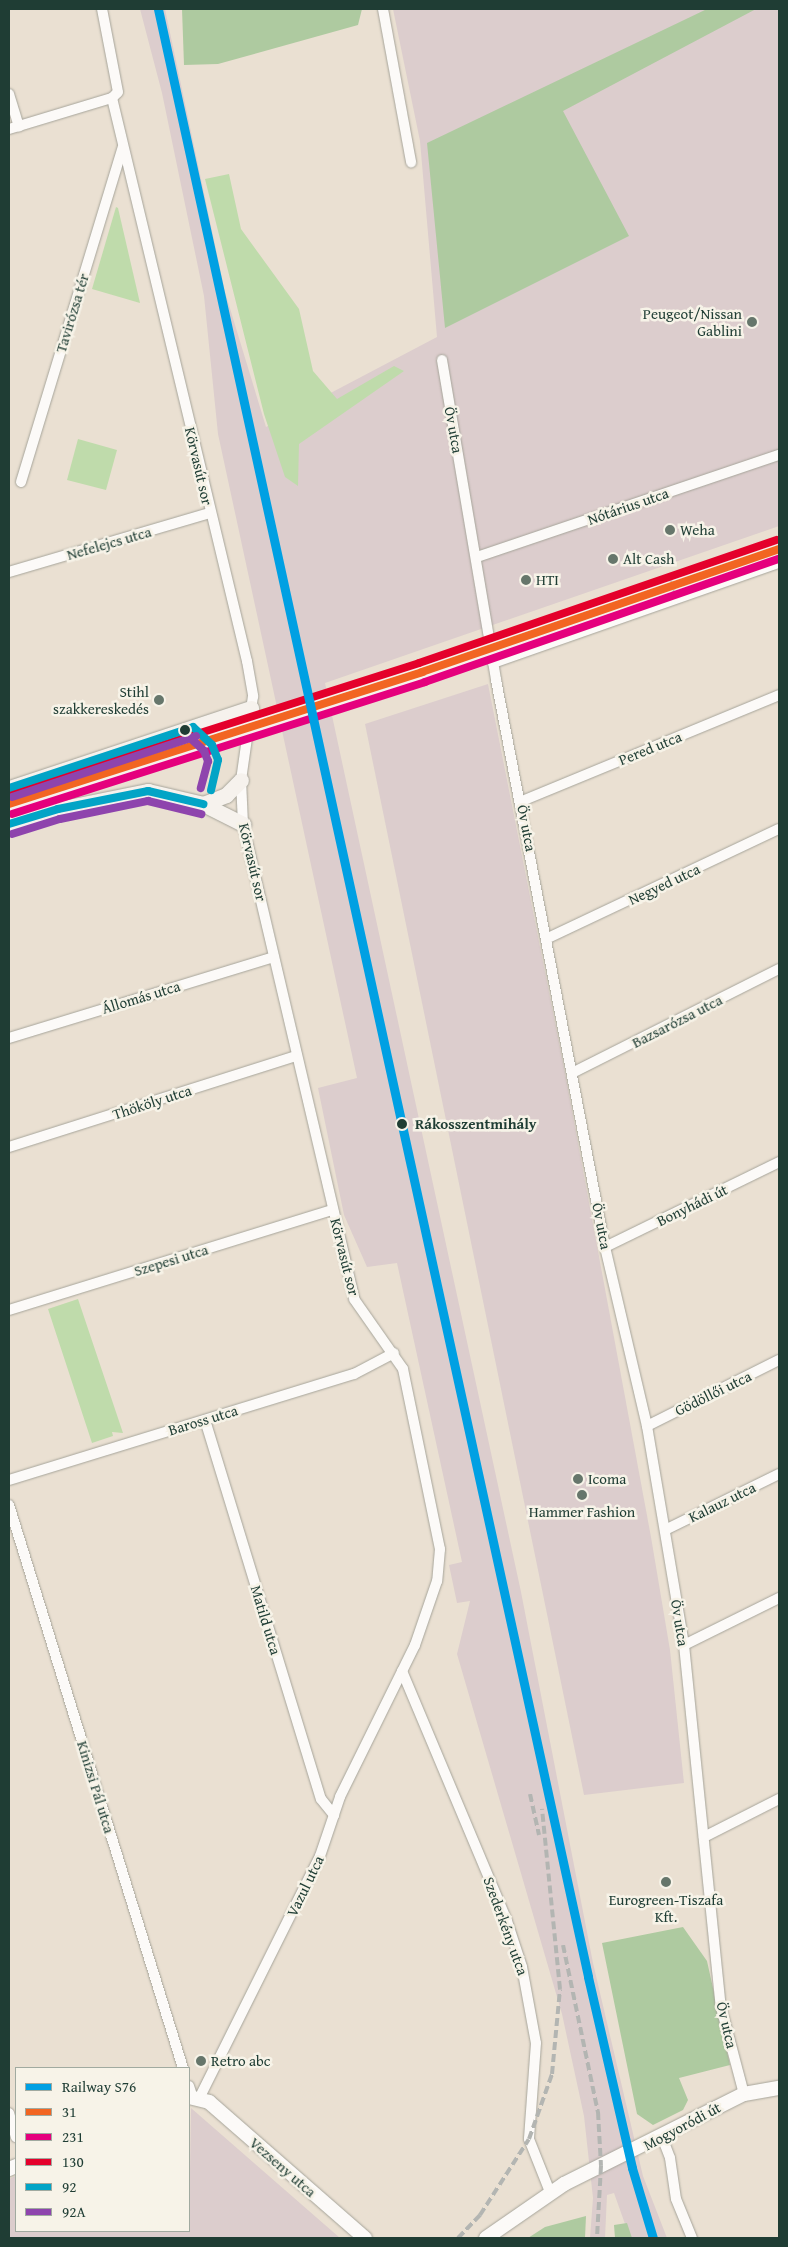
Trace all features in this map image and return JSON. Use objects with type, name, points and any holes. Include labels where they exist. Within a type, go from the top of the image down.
[{"type":"main road","points":[[9,804],[304,710],[779,549]]},
{"type":"main road","points":[[9,788],[251,708]]},
{"type":"main road","points":[[203,804],[226,795],[241,780]]},
{"type":"main road","points":[[9,824],[58,809],[148,792],[203,804],[243,824]]},
{"type":"street","name":"Körvasút sor","points":[[102,9],[119,88],[112,98],[210,514],[247,661],[253,696],[241,780],[243,824],[354,1299],[404,1369],[440,1549],[437,1581],[431,1603],[402,1671]]},
{"type":"street","points":[[383,9],[411,162]]},
{"type":"street","points":[[9,94],[14,128],[112,98]]},
{"type":"street","name":"Tavirózsa tér","points":[[21,482],[124,144]]},
{"type":"street","name":"Öv utca","points":[[442,360],[477,557],[493,663],[522,801],[574,1072],[605,1247],[647,1426],[684,1645],[721,2007],[744,2094]]},
{"type":"street","name":"Nótárius utca","points":[[477,557],[779,455]]},
{"type":"street","name":"Nefelejcs utca","points":[[9,572],[210,514]]},
{"type":"street","points":[[493,663],[779,563]]},
{"type":"street","name":"Pered utca","points":[[522,801],[779,695]]},
{"type":"street","name":"Negyed utca","points":[[548,938],[779,829]]},
{"type":"street","name":"Állomás utca","points":[[9,1038],[274,957]]},
{"type":"street","name":"Bazsarózsa utca","points":[[574,1072],[779,969]]},
{"type":"street","name":"Thököly utca","points":[[9,1147],[296,1056]]},
{"type":"street","name":"Bonyhádi út","points":[[605,1247],[779,1162]]},
{"type":"street","name":"Szepesi utca","points":[[9,1310],[333,1210]]},
{"type":"street","name":"Baross utca","points":[[9,1480],[354,1374],[394,1353]]},
{"type":"street","name":"Gödöllői utca","points":[[647,1426],[779,1360]]},
{"type":"street","name":"Matild utca","points":[[205,1420],[321,1800],[334,1815]]},
{"type":"street","name":"Kalauz utca","points":[[665,1530],[779,1474]]},
{"type":"street","name":"Kinizsi Pál utca","points":[[9,1505],[183,2067]]},
{"type":"street","points":[[684,1645],[779,1598]]},
{"type":"street","name":"Vazul utca","points":[[192,2094],[320,1856],[334,1815],[402,1671]]},
{"type":"street","name":"Szederkény utca","points":[[402,1671],[507,1921],[522,1966],[536,2043],[529,2138],[550,2192]]},
{"type":"street","points":[[704,1837],[779,1800]]},
{"type":"street","name":"Mogyoródi út","points":[[486,2238],[550,2192],[744,2094],[778,2090]]},
{"type":"street","name":"Vezseny utca","points":[[192,2094],[365,2238]]},
{"type":"street","points":[[9,2113],[15,2134]]},
{"type":"street","points":[[662,2137],[670,2158],[676,2199],[692,2238]]},
{"type":"shaded area","points":[[140,9],[165,9],[225,292],[266,427],[437,337],[420,141],[393,9],[779,9],[779,526],[325,683],[521,1592],[593,1963],[643,2176],[667,2238],[630,2238],[614,2193],[607,2195],[605,2238],[590,2238],[593,2198],[584,2116],[562,2014],[457,1654],[470,1601],[457,1603],[449,1565],[462,1562],[397,1263],[367,1267],[344,1215],[318,1088],[357,1078],[218,434],[204,296],[162,93]]},
{"type":"shaded area","points":[[488,684],[565,1073],[651,1537],[670,1650],[684,1783],[584,1795],[365,724]]},
{"type":"shaded area","points":[[191,2108],[340,2238],[9,2238],[9,2179],[15,2176],[15,2232],[190,2232]]},
{"type":"green space","points":[[182,9],[362,9],[358,25],[218,64],[184,65]]},
{"type":"green space","points":[[707,9],[756,9],[563,111],[629,236],[445,328],[427,143]]},
{"type":"green space","points":[[229,174],[241,229],[299,309],[313,371],[337,399],[394,366],[404,371],[299,444],[298,486],[285,477],[264,414],[205,179]]},
{"type":"green space","points":[[116,207],[118,208],[140,303],[92,289]]},
{"type":"green space","points":[[78,439],[117,450],[106,490],[67,480]]},
{"type":"green space","points":[[78,1299],[123,1433],[112,1432],[113,1436],[92,1443],[48,1309]]},
{"type":"green space","points":[[683,1927],[707,1961],[730,2065],[679,2078],[688,2100],[683,2110],[653,2125],[637,2114],[602,1943]]},
{"type":"green space","points":[[586,2216],[585,2238],[528,2238],[545,2227]]},
{"type":"green space","points":[[627,2223],[632,2238],[615,2238],[614,2225]]},
{"type":"railway","points":[[530,1794],[539,1835]]},
{"type":"railway","points":[[458,2238],[480,2215],[529,2139],[552,2074],[560,1989],[542,1809]]},
{"type":"railway","points":[[563,1945],[598,2112],[601,2166],[597,2238]]},
{"type":"rail line","name":"S76","points":[[158,9],[588,1977],[632,2168],[653,2238]]},
{"type":"transit line","name":"130","points":[[9,794],[419,663],[776,540]]},
{"type":"transit line","name":"31","points":[[9,804],[422,672],[779,549]]},
{"type":"transit line","name":"231","points":[[12,814],[425,682],[779,559]]},
{"type":"transit line","name":"92","points":[[193,727],[212,745],[218,760],[211,790]]},
{"type":"transit line","name":"92","points":[[9,788],[193,727]]},
{"type":"transit line","name":"92A","points":[[186,734],[204,751],[208,761],[201,788]]},
{"type":"transit line","name":"92A","points":[[12,797],[196,736]]},
{"type":"transit line","name":"92","points":[[9,824],[58,809],[148,791],[203,804]]},
{"type":"transit line","name":"92A","points":[[12,834],[60,819],[148,801],[201,814]]},
{"type":"place","name":"Peugeot/Nissan Gablini","points":[[752,322]]},
{"type":"place","name":"Weha","points":[[670,530]]},
{"type":"place","name":"Alt Cash","points":[[613,559]]},
{"type":"place","name":"HTI","points":[[526,580]]},
{"type":"place","name":"Stihl szakkereskedés","points":[[159,700]]},
{"type":"place","name":"Rákosszentmihály","points":[[402,1124]]},
{"type":"place","name":"Icoma","points":[[578,1479]]},
{"type":"place","name":"Hammer Fashion","points":[[582,1495]]},
{"type":"place","name":"Eurogreen-Tiszafa Kft.","points":[[666,1882]]},
{"type":"place","name":"Retro abc","points":[[201,2061]]}]
